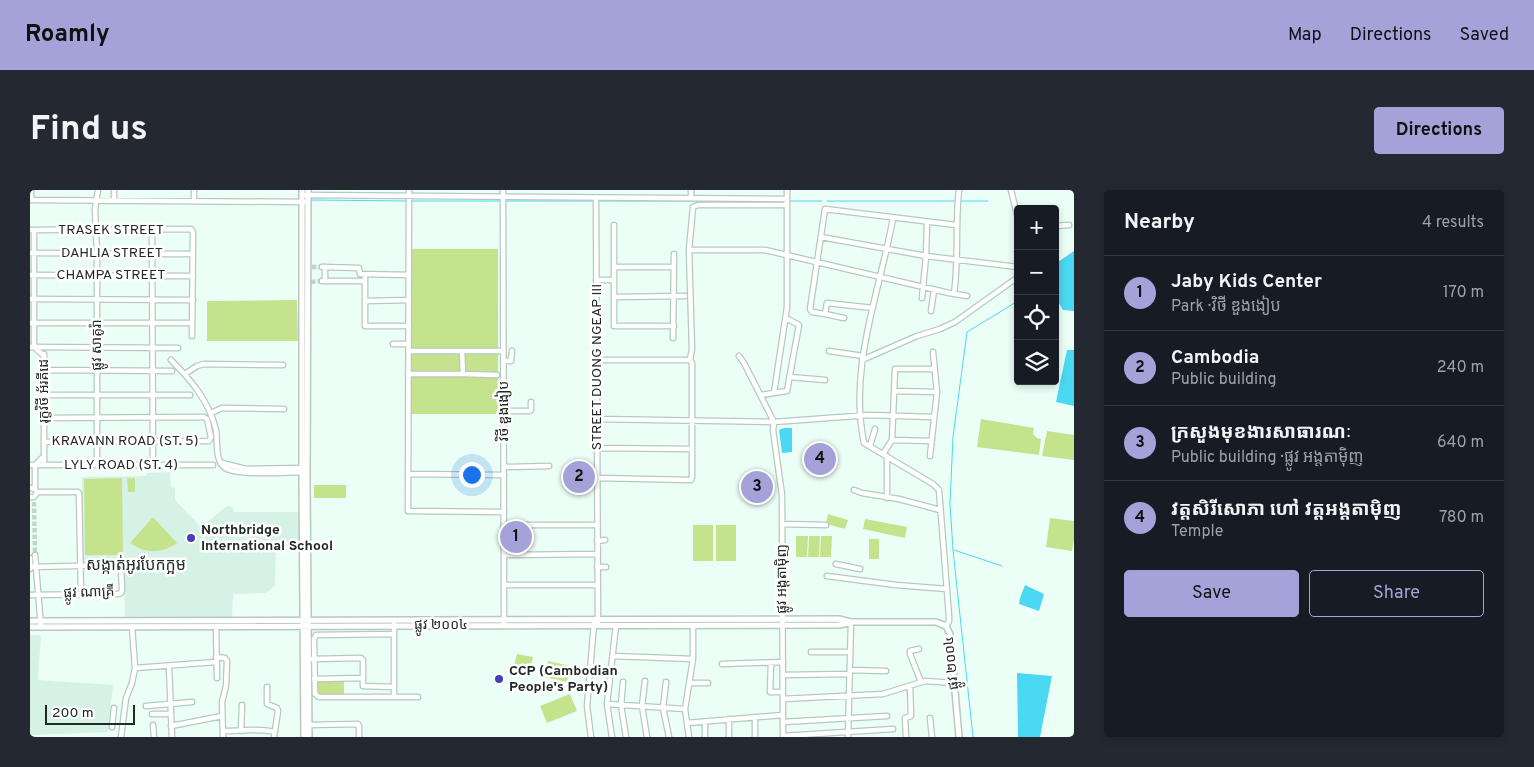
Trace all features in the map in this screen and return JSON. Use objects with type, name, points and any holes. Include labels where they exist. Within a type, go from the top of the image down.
[{"type":"main road","points":[[304,737],[306,623],[304,470],[307,281],[305,193]]},
{"type":"main road","points":[[305,202],[310,267],[307,281]]},
{"type":"main road","name":"ផ្លូវ ២០០៤","points":[[30,621],[41,624],[782,622],[840,625],[851,622],[939,622],[946,626],[950,634],[959,737]]},
{"type":"main road","name":"ផ្លូវ ២០០៤","points":[[596,622],[616,625],[693,625],[782,622]]},
{"type":"main road","points":[[306,623],[312,659],[309,737]]},
{"type":"main road","name":"ផ្លូវ ២០០៤","points":[[96,624],[216,626],[306,623]]},
{"type":"main road","name":"ផ្លូវ ២០០៤","points":[[30,627],[41,624]]},
{"type":"street","points":[[31,190],[30,200],[96,205],[114,201],[305,202]]},
{"type":"street","name":"ផ្លូវ សាគូរ៉ា","points":[[97,465],[96,205],[98,190]]},
{"type":"street","points":[[114,190],[114,201]]},
{"type":"street","points":[[194,190],[194,201]]},
{"type":"street","points":[[409,190],[408,511],[504,512]]},
{"type":"street","name":"វិថី ឌួងងៀប","points":[[503,190],[504,623]]},
{"type":"street","points":[[691,190],[691,198]]},
{"type":"street","points":[[774,393],[786,318],[787,190]]},
{"type":"street","points":[[954,294],[959,190]]},
{"type":"street","points":[[1011,190],[1015,205]]},
{"type":"street","points":[[305,193],[503,200],[691,198],[787,202]]},
{"type":"street","name":"STREET DUONG NGEAP III","points":[[591,737],[587,706],[598,586],[596,200]]},
{"type":"street","points":[[597,478],[691,480],[692,363],[690,360],[692,349],[689,250],[693,207],[695,205],[787,202]]},
{"type":"street","points":[[844,318],[810,310],[825,209],[956,224]]},
{"type":"street","points":[[893,218],[888,250],[862,358],[860,416],[864,443],[939,490],[949,621],[946,626]]},
{"type":"street","points":[[922,298],[926,256],[926,222]]},
{"type":"street","points":[[614,225],[614,326],[674,326]]},
{"type":"street","points":[[1059,226],[1069,225]]},
{"type":"street","name":"TRASEK STREET","points":[[32,230],[97,227],[192,230],[193,254]]},
{"type":"street","name":"រុក្ខវិថី អ័រគីដេ","points":[[31,346],[32,230]]},
{"type":"street","points":[[152,230],[153,465]]},
{"type":"street","points":[[821,237],[956,261],[1014,267]]},
{"type":"street","points":[[689,250],[765,250],[818,261],[881,278],[967,296]]},
{"type":"street","name":"DAHLIA STREET","points":[[32,253],[193,254]]},
{"type":"street","points":[[192,336],[193,254]]},
{"type":"street","points":[[673,338],[674,254]]},
{"type":"street","points":[[362,281],[323,281],[324,267],[359,268],[362,274],[365,301],[365,326],[409,326]]},
{"type":"street","points":[[614,267],[674,267]]},
{"type":"street","points":[[362,274],[409,275]]},
{"type":"street","name":"CHAMPA STREET","points":[[32,275],[193,276]]},
{"type":"street","points":[[829,351],[862,358],[955,322],[1014,280]]},
{"type":"street","points":[[596,281],[614,281]]},
{"type":"street","points":[[930,311],[934,290]]},
{"type":"street","points":[[614,297],[685,296]]},
{"type":"street","points":[[32,299],[192,300]]},
{"type":"street","points":[[365,301],[409,300]]},
{"type":"street","points":[[825,314],[828,302],[873,308]]},
{"type":"street","points":[[761,395],[787,391],[799,325],[786,318]]},
{"type":"street","points":[[32,322],[192,323]]},
{"type":"street","points":[[393,344],[409,344]]},
{"type":"street","points":[[31,346],[178,348]]},
{"type":"street","points":[[31,346],[44,356]]},
{"type":"street","name":"រុក្ខវិថី អ័រគីដេ","points":[[44,347],[44,465]]},
{"type":"street","points":[[408,351],[503,351]]},
{"type":"street","points":[[462,351],[462,374]]},
{"type":"street","points":[[504,361],[511,361],[512,351]]},
{"type":"street","points":[[930,456],[930,440],[937,392],[933,352]]},
{"type":"street","points":[[739,356],[774,422]]},
{"type":"street","points":[[171,360],[186,374],[211,413],[216,431],[220,462],[246,469],[304,470]]},
{"type":"street","points":[[596,360],[690,360]]},
{"type":"street","points":[[186,374],[204,364],[283,365]]},
{"type":"street","points":[[887,498],[885,455],[892,440],[896,369],[935,369]]},
{"type":"street","points":[[44,370],[172,370]]},
{"type":"street","points":[[408,374],[497,375]]},
{"type":"street","points":[[790,377],[825,380]]},
{"type":"street","points":[[894,391],[937,392]]},
{"type":"street","points":[[44,395],[190,395]]},
{"type":"street","points":[[504,411],[529,411],[531,410],[531,402]]},
{"type":"street","points":[[211,413],[222,408],[284,408]]},
{"type":"street","points":[[597,419],[774,422],[869,415],[933,417]]},
{"type":"street","points":[[44,418],[153,417]]},
{"type":"street","name":"KRAVANN ROAD (ST. 5)","points":[[44,442],[209,441],[211,437],[207,419],[204,417],[153,417]]},
{"type":"street","name":"ផ្លូវ អង្តតាម៉ិញ","points":[[774,422],[773,430],[782,495],[783,736]]},
{"type":"street","points":[[870,446],[875,429]]},
{"type":"street","points":[[892,440],[930,440]]},
{"type":"street","points":[[597,448],[691,448]]},
{"type":"street","points":[[44,456],[32,465],[33,494],[80,493],[81,594]]},
{"type":"street","name":"LYLY ROAD (ST. 4)","points":[[32,465],[213,465]]},
{"type":"street","points":[[504,467],[550,466]]},
{"type":"street","points":[[408,474],[504,475]]},
{"type":"street","points":[[854,490],[940,510]]},
{"type":"street","points":[[782,524],[826,525]]},
{"type":"street","points":[[504,525],[597,525]]},
{"type":"street","points":[[597,541],[605,540]]},
{"type":"street","points":[[597,548],[604,548]]},
{"type":"street","points":[[504,554],[597,554]]},
{"type":"street","points":[[33,557],[31,568],[38,595],[41,624]]},
{"type":"street","points":[[836,564],[858,569],[853,580]]},
{"type":"street","points":[[31,568],[81,566]]},
{"type":"street","name":"ផ្លូវ ណាគ្រី","points":[[30,595],[121,593],[120,566],[81,566]]},
{"type":"street","points":[[598,567],[606,567]]},
{"type":"street","points":[[827,576],[896,585],[947,589]]},
{"type":"street","points":[[504,586],[598,586]]},
{"type":"street","points":[[848,735],[851,622]]},
{"type":"street","points":[[394,623],[394,696]]},
{"type":"street","points":[[612,737],[607,704],[616,625]]},
{"type":"street","points":[[689,737],[685,709],[693,659],[693,625]]},
{"type":"street","points":[[121,737],[126,698],[135,668],[132,626]]},
{"type":"street","points":[[216,626],[217,678]]},
{"type":"street","points":[[394,634],[316,635],[312,659],[361,658],[363,660],[362,684],[365,687],[394,686]]},
{"type":"street","points":[[904,650],[919,649]]},
{"type":"street","points":[[910,651],[921,682]]},
{"type":"street","points":[[810,652],[850,652]]},
{"type":"street","points":[[613,656],[693,659]]},
{"type":"street","points":[[135,668],[169,667],[225,658],[227,661],[222,716],[223,734],[254,729],[275,734],[278,711],[277,708],[267,704],[267,687]]},
{"type":"street","points":[[722,664],[783,662]]},
{"type":"street","points":[[770,663],[770,692],[783,692]]},
{"type":"street","points":[[169,667],[172,737]]},
{"type":"street","points":[[783,675],[886,671]]},
{"type":"street","points":[[362,678],[312,679],[315,694],[318,697],[394,696],[418,698]]},
{"type":"street","points":[[645,681],[642,706],[647,737]]},
{"type":"street","points":[[623,682],[621,705],[626,737]]},
{"type":"street","points":[[666,682],[663,708],[668,737]]},
{"type":"street","points":[[783,699],[884,694],[921,682],[954,683]]},
{"type":"street","points":[[690,683],[708,683]]},
{"type":"street","points":[[906,737],[905,718],[911,716],[910,686]]},
{"type":"street","points":[[146,706],[192,702]]},
{"type":"street","points":[[607,704],[685,709]]},
{"type":"street","points":[[240,731],[242,705]]},
{"type":"street","points":[[112,726],[114,708]]},
{"type":"street","points":[[113,714],[125,714]]},
{"type":"street","points":[[152,714],[171,714]]},
{"type":"street","points":[[687,723],[783,715]]},
{"type":"street","points":[[171,726],[222,716]]},
{"type":"street","points":[[783,722],[887,716]]},
{"type":"street","points":[[755,718],[755,737]]},
{"type":"street","points":[[930,718],[932,737]]},
{"type":"street","points":[[729,719],[729,737]]},
{"type":"street","points":[[705,722],[705,737]]},
{"type":"street","points":[[309,725],[358,724],[359,737]]},
{"type":"street","points":[[153,725],[154,737]]},
{"type":"street","points":[[783,736],[848,735],[893,729]]},
{"type":"shaded area","name":"Northbridge International School","points":[[170,472],[171,487],[175,488],[177,502],[201,527],[227,506],[233,507],[233,512],[300,512],[300,550],[276,550],[275,586],[266,593],[233,594],[232,617],[125,618],[124,563],[83,563],[82,477],[147,476],[147,473]]},
{"type":"shaded area","points":[[30,635],[41,635],[38,680],[113,685],[108,732],[30,735]]},
{"type":"green space","points":[[412,249],[498,249],[498,414],[411,414]]},
{"type":"green space","points":[[297,300],[298,341],[207,341],[207,301]]},
{"type":"green space","points":[[981,419],[1034,428],[1033,434],[1041,439],[1039,455],[977,447]]},
{"type":"green space","points":[[1047,431],[1074,435],[1074,460],[1042,456]]},
{"type":"green space","points":[[122,478],[123,555],[85,555],[84,479]]},
{"type":"green space","points":[[127,478],[135,478],[135,492],[128,492]]},
{"type":"green space","points":[[314,485],[346,485],[346,498],[314,498]]},
{"type":"green space","points":[[828,514],[848,520],[845,529],[826,524]]},
{"type":"green space","points":[[153,517],[177,543],[160,551],[148,551],[130,543]]},
{"type":"green space","points":[[1050,518],[1074,521],[1072,551],[1046,547]]},
{"type":"green space","points":[[865,519],[907,527],[905,538],[863,529]]},
{"type":"green space","points":[[693,525],[713,525],[713,561],[693,561]]},
{"type":"green space","points":[[716,525],[736,525],[736,561],[716,561]]},
{"type":"green space","points":[[796,536],[808,536],[807,557],[796,557]]},
{"type":"green space","points":[[809,536],[820,536],[819,557],[808,557]]},
{"type":"green space","points":[[821,536],[832,536],[831,557],[820,557]]},
{"type":"green space","points":[[869,539],[879,539],[879,559],[869,559]]},
{"type":"green space","points":[[517,654],[533,657],[529,673],[513,670]]},
{"type":"green space","points":[[548,661],[571,666],[567,682],[544,677]]},
{"type":"green space","points":[[317,680],[344,681],[344,697],[317,696]]},
{"type":"green space","points":[[570,694],[577,711],[547,723],[540,706]]},
{"type":"water","points":[[1074,251],[1074,311],[1063,310],[1059,304],[1059,261]]},
{"type":"water","points":[[1067,350],[1074,350],[1074,406],[1056,402]]},
{"type":"water","points":[[792,428],[792,452],[782,453],[779,430]]},
{"type":"water","points":[[1025,585],[1044,594],[1039,611],[1019,604]]},
{"type":"water","points":[[1017,673],[1052,676],[1040,737],[1018,737]]},
{"type":"waterway","points":[[311,200],[406,201]]},
{"type":"waterway","points":[[410,201],[501,201]]},
{"type":"waterway","points":[[505,201],[594,201]]},
{"type":"waterway","points":[[598,201],[741,201]]},
{"type":"waterway","points":[[788,201],[822,201]]},
{"type":"waterway","points":[[827,201],[955,201]]},
{"type":"waterway","points":[[959,201],[988,201]]},
{"type":"waterway","points":[[973,737],[953,550],[950,504],[953,437],[967,332],[1014,303]]},
{"type":"waterway","points":[[954,550],[1002,566]]},
{"type":"tunnel","points":[[312,267],[322,267]]},
{"type":"tunnel","points":[[311,282],[322,281]]},
{"type":"tunnel","points":[[34,502],[35,555]]},
{"type":"place","name":"វត្តសិរីសោភា ហៅ វត្តអង្តតាម៉ិញ","points":[[820,459]]},
{"type":"place","name":"Cambodia","points":[[579,477]]},
{"type":"place","name":"ក្រសួងមុខងារសាធារណៈ","points":[[757,487]]},
{"type":"place","name":"Jaby Kids Center","points":[[516,537]]},
{"type":"place","name":"Northbridge International School","points":[[191,538]]},
{"type":"place","name":"CCP (Cambodian People's Party)","points":[[499,679]]},
{"type":"district","name":"សង្កាត់អូរបែកក្អម","points":[[136,566]]}]
